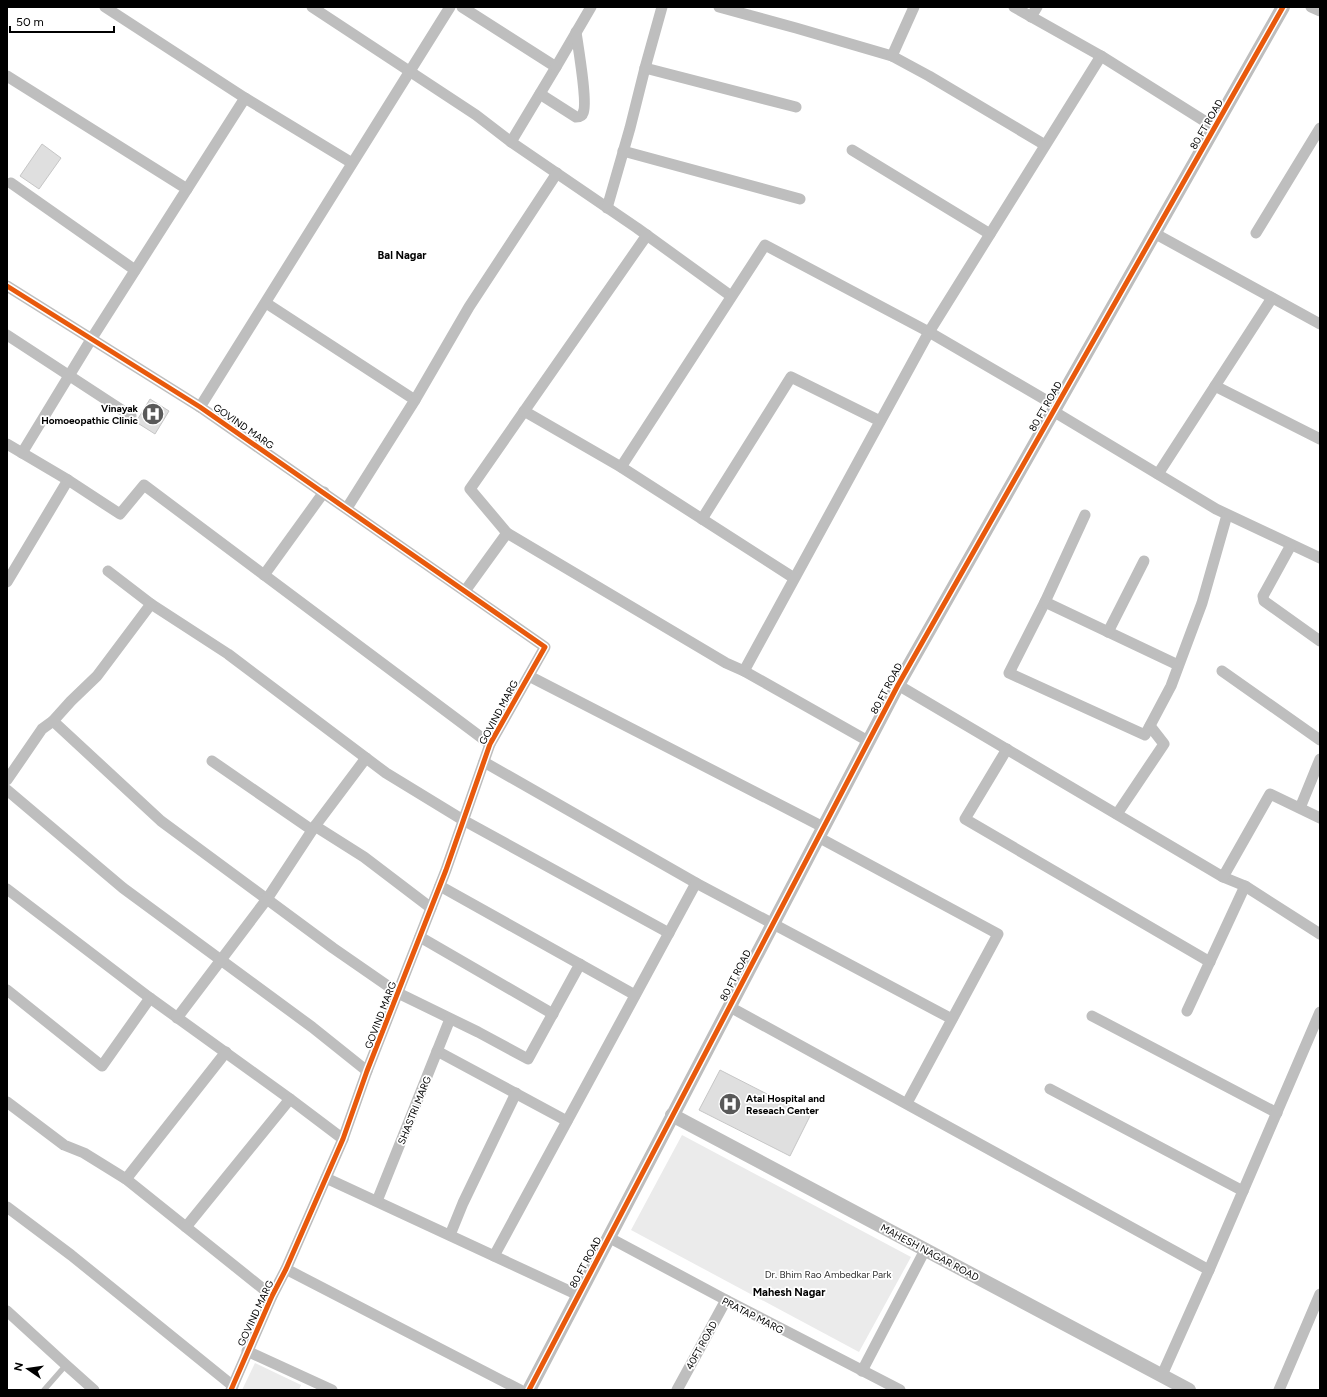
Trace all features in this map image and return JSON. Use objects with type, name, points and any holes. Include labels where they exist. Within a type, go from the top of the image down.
[{"type":"street","points":[[104,7],[245,98],[352,164]]},
{"type":"street","points":[[312,7],[476,115],[511,142],[647,235],[731,296]]},
{"type":"street","points":[[200,406],[450,7]]},
{"type":"street","points":[[462,7],[556,67]]},
{"type":"street","points":[[511,142],[590,7]]},
{"type":"street","points":[[607,208],[662,7]]},
{"type":"street","points":[[719,7],[892,56],[929,76],[1045,145]]},
{"type":"street","points":[[892,56],[914,7]]},
{"type":"street","points":[[1014,7],[1101,56],[1214,127]]},
{"type":"street","points":[[1031,17],[1037,7]]},
{"type":"street","name":"80 FT ROAD","points":[[529,1390],[730,1007],[772,923],[898,685],[1283,7]]},
{"type":"street","points":[[1311,7],[1320,11]]},
{"type":"street","points":[[540,94],[576,117],[583,115],[584,94],[576,32]]},
{"type":"street","points":[[744,671],[929,332],[1101,56]]},
{"type":"street","points":[[645,68],[796,107]]},
{"type":"street","points":[[7,76],[187,189]]},
{"type":"street","points":[[22,453],[92,338],[245,98]]},
{"type":"street","points":[[1256,233],[1320,128]]},
{"type":"street","points":[[852,150],[990,234]]},
{"type":"street","points":[[623,152],[800,199]]},
{"type":"street","points":[[347,508],[415,400],[469,307],[557,173]]},
{"type":"street","points":[[11,183],[135,270]]},
{"type":"street","points":[[1154,233],[1272,298],[1318,320]]},
{"type":"street","points":[[647,235],[470,489],[507,533],[719,658],[868,741]]},
{"type":"street","points":[[621,467],[765,245],[929,332],[1216,509],[1320,558]]},
{"type":"street","name":"GOVIND MARG","points":[[7,286],[200,406],[545,647],[490,744],[440,886],[367,1071],[343,1139],[286,1269],[247,1351],[232,1388]]},
{"type":"street","points":[[1158,474],[1272,298]]},
{"type":"street","points":[[266,302],[415,400]]},
{"type":"street","points":[[7,335],[131,416]]},
{"type":"street","points":[[702,519],[791,377],[880,421]]},
{"type":"street","points":[[1215,386],[1320,438]]},
{"type":"street","points":[[524,411],[621,467],[794,578]]},
{"type":"street","points":[[7,444],[68,480],[120,514],[144,485],[490,744]]},
{"type":"street","points":[[7,582],[68,480]]},
{"type":"street","points":[[264,575],[324,492]]},
{"type":"street","points":[[1085,515],[1045,602],[1009,673],[1145,735],[1171,686],[1202,603],[1227,515]]},
{"type":"street","points":[[465,591],[507,533]]},
{"type":"street","points":[[1291,545],[1264,596],[1264,601],[1320,641]]},
{"type":"street","points":[[1108,632],[1144,561]]},
{"type":"street","points":[[108,571],[151,604],[228,654],[386,773],[463,820],[669,933]]},
{"type":"street","points":[[1045,602],[1178,666]]},
{"type":"street","points":[[7,780],[42,729],[53,721],[70,701],[97,676],[151,604]]},
{"type":"street","points":[[1222,671],[1320,740]]},
{"type":"street","points":[[528,676],[820,832],[998,934],[907,1103]]},
{"type":"street","points":[[898,685],[1223,877],[1245,886],[1320,934]]},
{"type":"street","points":[[53,721],[161,821],[398,993],[528,1059],[580,964]]},
{"type":"street","points":[[1117,814],[1164,744],[1150,726]]},
{"type":"street","points":[[1007,749],[965,819],[1210,962]]},
{"type":"street","points":[[177,1018],[267,899],[314,828],[366,758]]},
{"type":"street","points":[[1300,808],[1320,759]]},
{"type":"street","points":[[212,761],[314,828],[364,858],[431,908]]},
{"type":"street","points":[[484,762],[696,883],[952,1019]]},
{"type":"street","points":[[7,790],[123,888],[312,1027],[367,1071]]},
{"type":"street","points":[[1223,877],[1270,794],[1320,818]]},
{"type":"street","points":[[494,1256],[696,883]]},
{"type":"street","points":[[440,886],[635,995]]},
{"type":"street","points":[[1187,1011],[1245,886]]},
{"type":"street","points":[[7,888],[150,998],[226,1052],[343,1139]]},
{"type":"street","points":[[420,937],[553,1014]]},
{"type":"street","points":[[7,990],[102,1066],[150,998]]},
{"type":"street","points":[[730,1007],[1209,1270]]},
{"type":"street","points":[[1162,1375],[1320,1012]]},
{"type":"street","points":[[1092,1016],[1277,1113]]},
{"type":"street","name":"SHASTRI MARG","points":[[377,1202],[450,1019]]},
{"type":"street","points":[[437,1051],[568,1120]]},
{"type":"street","points":[[126,1179],[226,1052]]},
{"type":"street","points":[[1050,1089],[1243,1191]]},
{"type":"street","points":[[450,1235],[463,1203],[516,1093]]},
{"type":"street","points":[[186,1227],[290,1099]]},
{"type":"street","points":[[7,1102],[64,1144],[84,1153],[126,1179],[272,1296]]},
{"type":"street","name":"MAHESH NAGAR ROAD","points":[[672,1115],[1189,1390]]},
{"type":"street","points":[[326,1178],[578,1295]]},
{"type":"street","points":[[7,1207],[71,1255],[232,1388]]},
{"type":"street","name":"PRATAP MARG","points":[[608,1237],[900,1390]]},
{"type":"street","points":[[862,1370],[925,1250]]},
{"type":"street","points":[[286,1269],[520,1390]]},
{"type":"street","points":[[1279,1390],[1315,1320],[1320,1294]]},
{"type":"street","name":"40FT ROAD","points":[[678,1390],[726,1300]]},
{"type":"street","points":[[7,1311],[94,1390]]},
{"type":"street","points":[[247,1351],[332,1390]]},
{"type":"lane","points":[[44,1390],[66,1366]]},
{"type":"green space","name":"Dr. Bhim Rao Ambedkar Park","points":[[682,1135],[911,1257],[859,1352],[631,1230]]},
{"type":"green space","points":[[255,1363],[301,1385],[299,1390],[242,1390]]},
{"type":"building","points":[[42,144],[61,158],[39,189],[20,176]]},
{"type":"building","points":[[150,399],[169,411],[155,434],[136,422]]},
{"type":"building","points":[[720,1070],[810,1116],[790,1156],[699,1110]]},
{"type":"cycle path","points":[[529,1390],[898,685],[1283,7]]},
{"type":"cycle path","points":[[7,286],[200,407],[545,647],[490,744],[446,870],[367,1071],[343,1139],[231,1390]]},
{"type":"place","name":"Vinayak Homoeopathic Clinic","points":[[153,414]]},
{"type":"place","name":"Atal Hospital and Reseach Center","points":[[730,1104]]},
{"type":"district","name":"Bal Nagar","points":[[402,255]]},
{"type":"district","name":"Mahesh Nagar","points":[[789,1292]]}]
